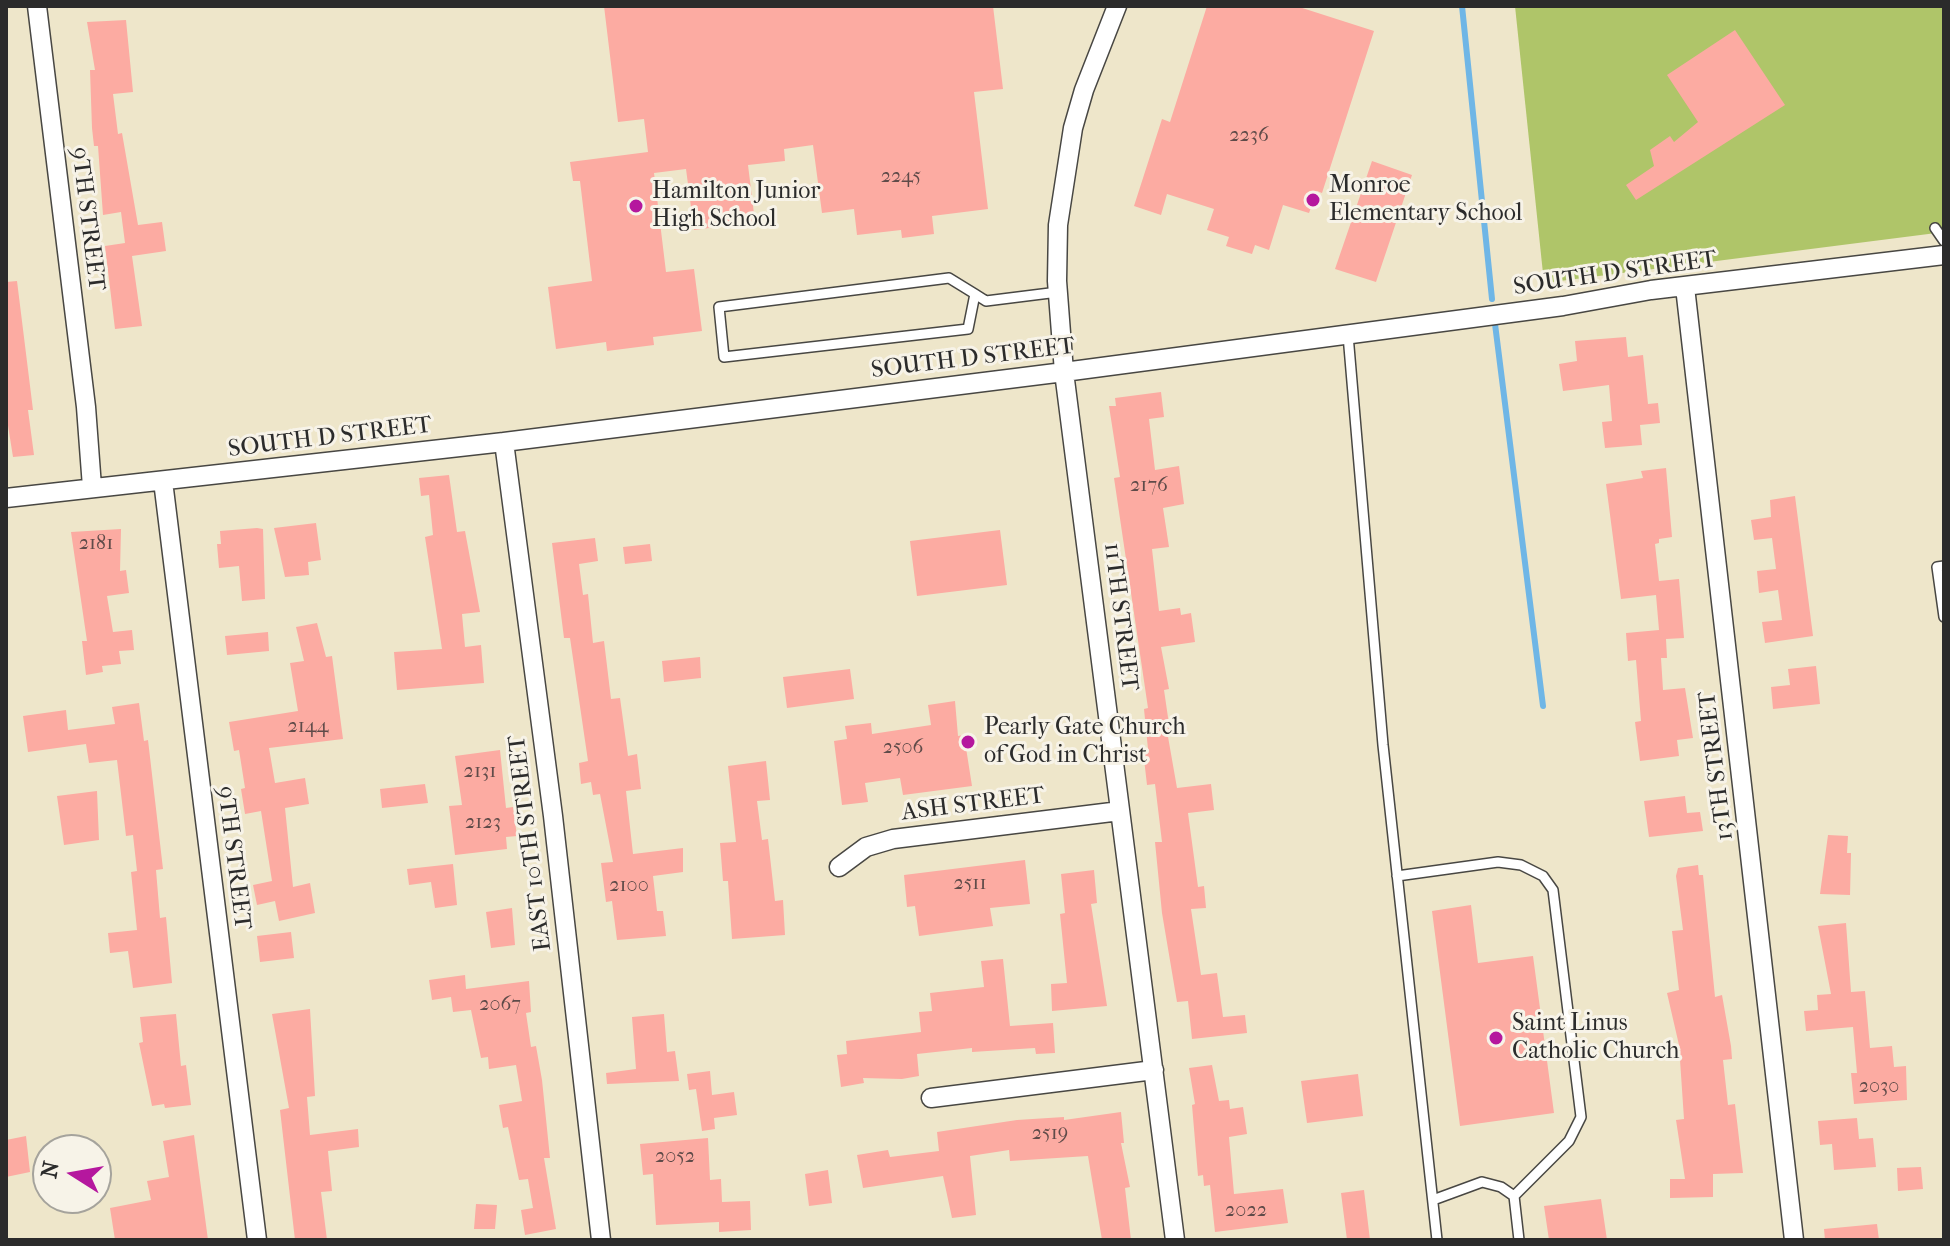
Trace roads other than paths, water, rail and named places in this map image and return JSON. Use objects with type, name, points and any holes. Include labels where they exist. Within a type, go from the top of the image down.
[{"type":"street","name":"9TH STREET","points":[[37,6],[86,407],[92,487]]},
{"type":"street","name":"11TH STREET","points":[[1117,6],[1084,90],[1065,166],[1058,225],[1058,292],[1064,372],[1175,1240]]},
{"type":"street","name":"SOUTH D STREET","points":[[6,498],[504,442],[1064,372],[1685,287],[1944,255]]},
{"type":"street","name":"13TH STREET","points":[[1685,287],[1794,1240]]},
{"type":"street","name":"EAST 10TH STREET","points":[[504,442],[553,816],[601,1240]]},
{"type":"street","name":"9TH STREET","points":[[163,481],[257,1240]]},
{"type":"street","name":"ASH STREET","points":[[839,867],[866,847],[893,839],[1120,811]]},
{"type":"street","points":[[931,1098],[1154,1070]]},
{"type":"lane","points":[[1935,228],[1944,241]]},
{"type":"lane","points":[[975,294],[968,329],[724,357],[719,307],[949,278],[975,294],[986,301],[1058,292]]},
{"type":"lane","points":[[1348,335],[1397,876],[1437,1240]]},
{"type":"lane","points":[[1944,566],[1937,567],[1944,617]]},
{"type":"lane","points":[[1397,876],[1510,863],[1543,876],[1553,890],[1581,1117],[1569,1141],[1514,1196]]},
{"type":"lane","points":[[1433,1200],[1482,1182],[1501,1187],[1514,1196],[1519,1240]]},
{"type":"waterway","points":[[1462,6],[1492,299]]},
{"type":"waterway","points":[[1494,316],[1543,706]]},
{"type":"place","name":"Monroe Elementary School","points":[[1313,200]]},
{"type":"place","name":"Hamilton Junior High School","points":[[636,206]]},
{"type":"place","name":"Pearly Gate Church of God in Christ","points":[[968,742]]},
{"type":"place","name":"Saint Linus Catholic Church","points":[[1496,1038]]}]
